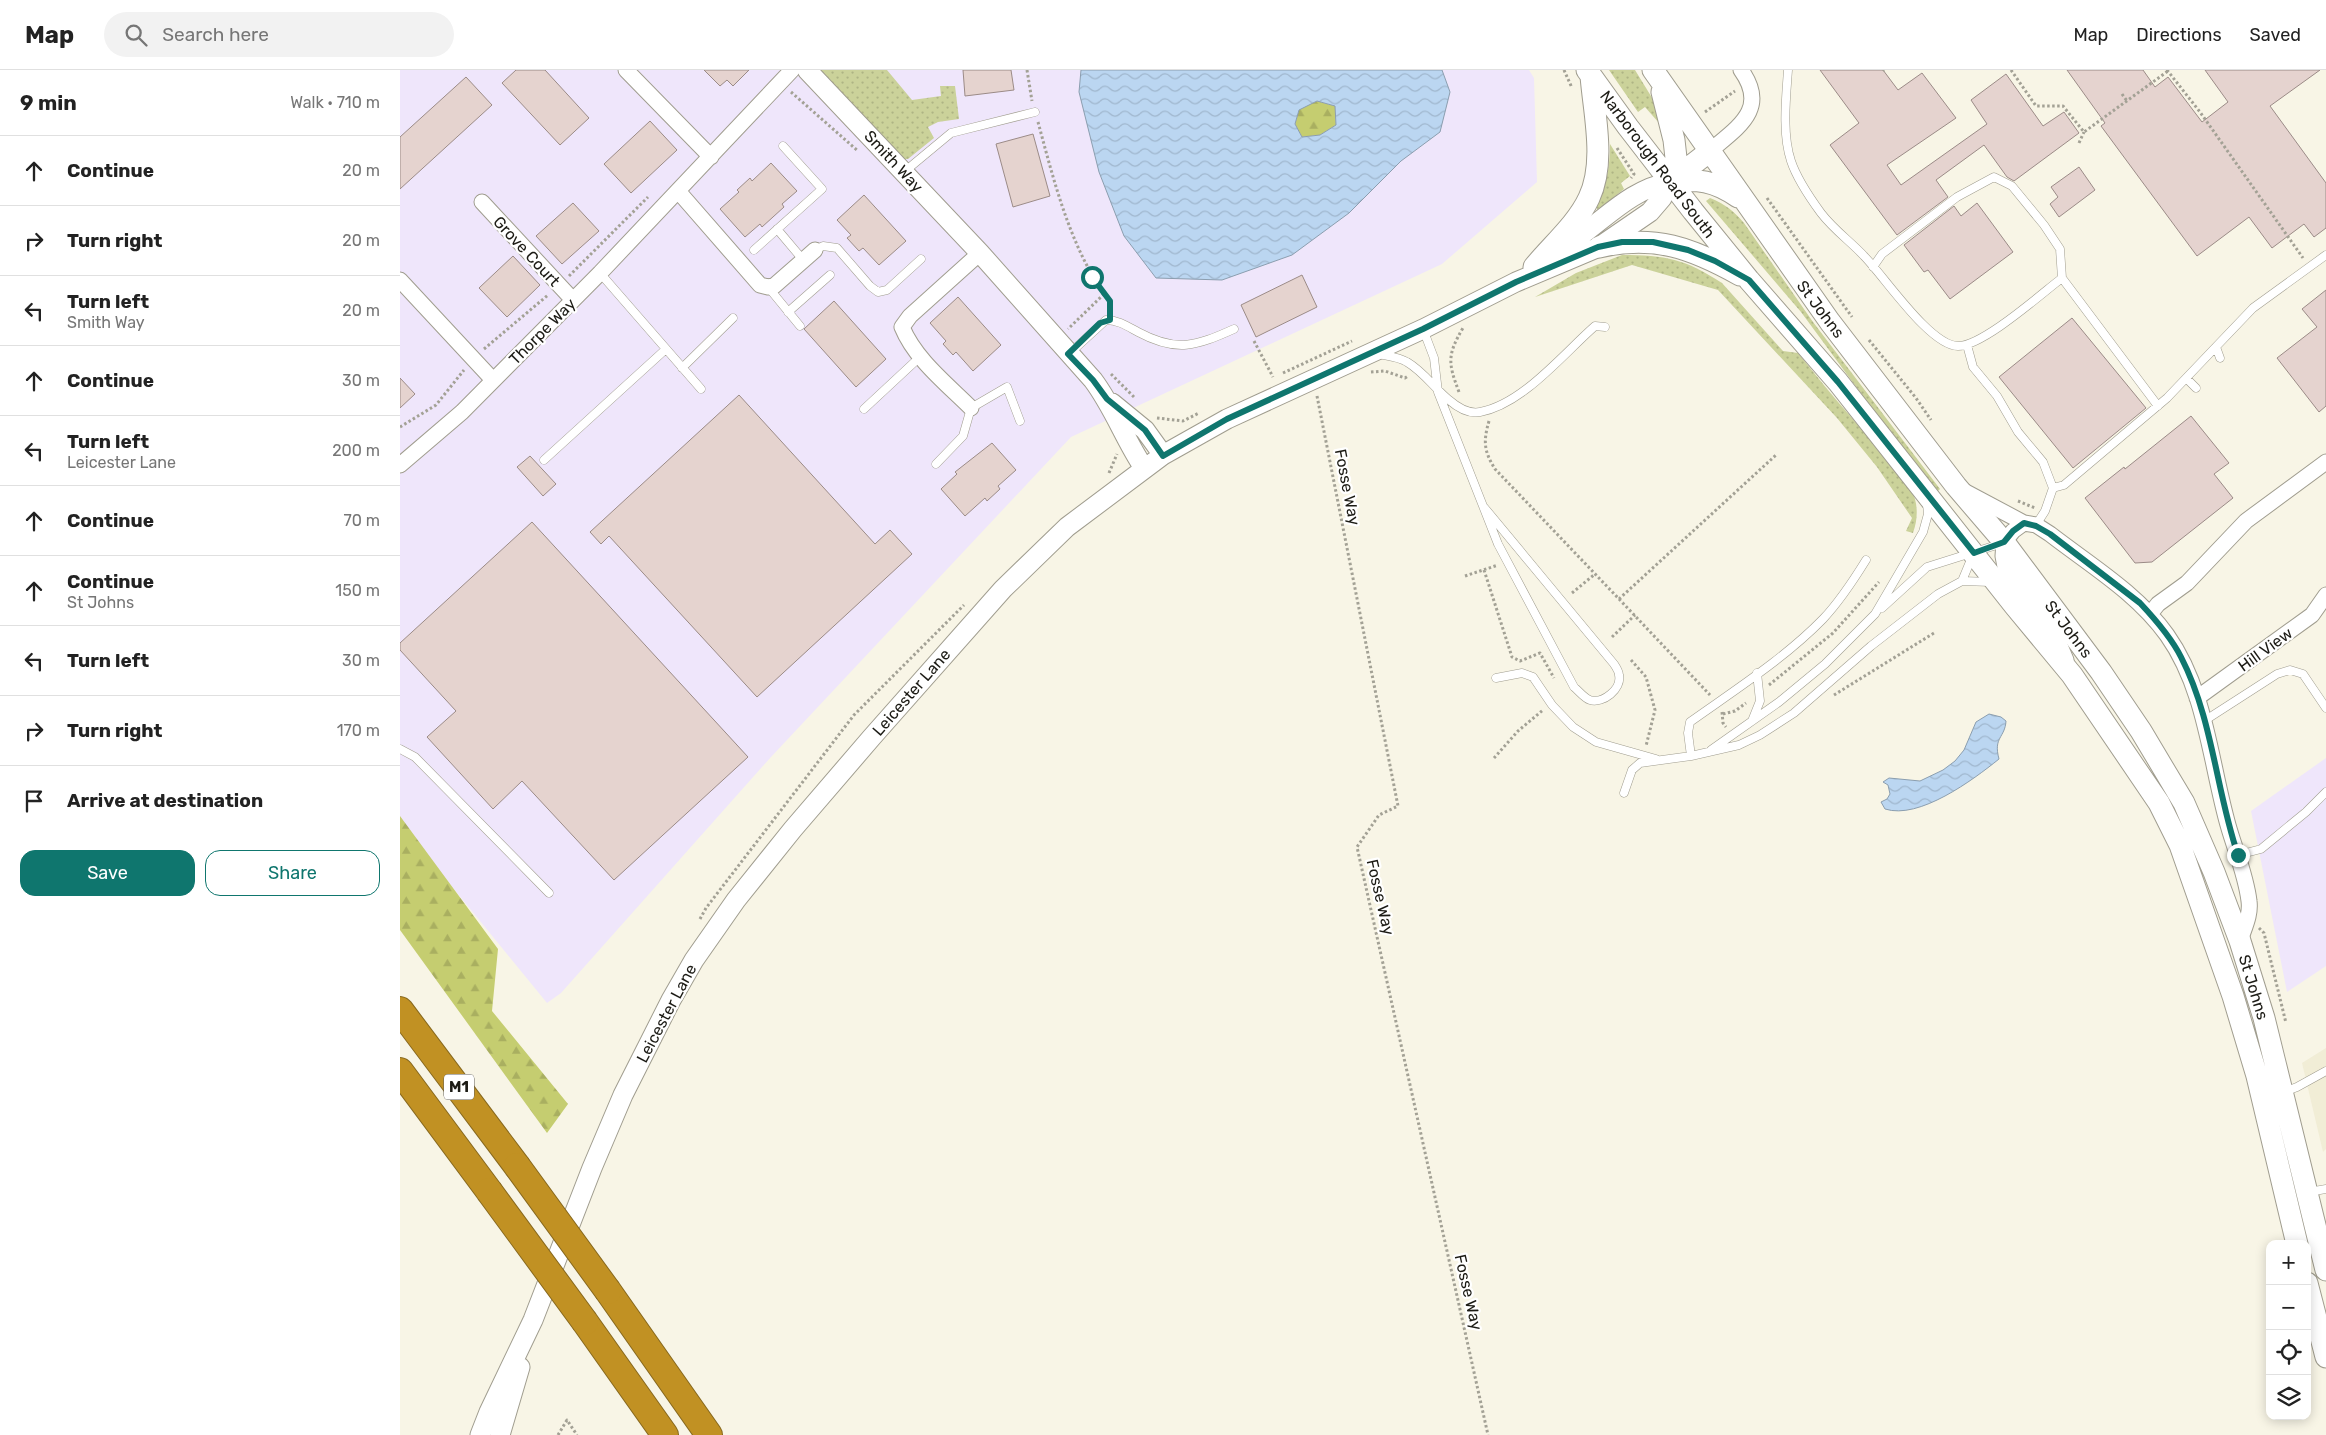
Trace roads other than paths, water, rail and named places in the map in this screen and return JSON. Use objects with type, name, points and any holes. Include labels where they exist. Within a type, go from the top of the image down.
[{"type":"highway","name":"M1","points":[[400,1010],[608,1291],[708,1435]]},
{"type":"highway","name":"M1","points":[[400,1072],[490,1191],[665,1435]]},
{"type":"main road","points":[[1534,267],[1578,216],[1590,197],[1594,186],[1597,150],[1589,73]]},
{"type":"main road","name":"Narborough Road South","points":[[1589,73],[1670,182],[1749,280]]},
{"type":"main road","name":"St Johns","points":[[1656,74],[1717,145],[1744,201],[1825,315],[1956,486],[2004,542],[2101,672],[2141,731],[2184,803],[2214,872],[2240,941],[2264,1018],[2284,1092],[2316,1191],[2326,1270]]},
{"type":"main road","points":[[1656,74],[1674,140],[1676,158],[1670,182]]},
{"type":"main road","points":[[1670,182],[1717,145]]},
{"type":"main road","points":[[1670,182],[1688,179],[1705,180],[1725,188],[1744,201]]},
{"type":"main road","points":[[1598,247],[1622,242],[1653,242],[1672,245],[1715,261],[1749,280]]},
{"type":"main road","name":"St Johns","points":[[1749,280],[1826,367],[2072,675],[2159,803],[2180,845],[2236,1005],[2256,1076],[2296,1240]]},
{"type":"main road","points":[[1956,486],[1970,524],[1974,553]]},
{"type":"main road","points":[[2308,1285],[2326,1357]]},
{"type":"street","points":[[626,70],[711,157]]},
{"type":"street","name":"Smith Way","points":[[807,70],[980,253],[1093,380],[1107,399]]},
{"type":"street","points":[[1717,145],[1744,122],[1753,104],[1749,82],[1741,70]]},
{"type":"street","name":"Thorpe Way","points":[[400,465],[462,412],[600,273],[787,76]]},
{"type":"street","name":"Leicester Lane","points":[[480,1435],[533,1320],[592,1168],[623,1095],[671,1000],[694,960],[755,876],[846,767],[1003,589],[1067,527],[1144,468],[1163,456],[1227,419],[1423,329],[1516,282],[1598,247],[1650,212],[1662,198],[1670,182]]},
{"type":"street","name":"Leicester Lane","points":[[1516,282],[1636,193],[1653,185],[1670,182]]},
{"type":"street","points":[[678,191],[750,276],[760,285],[768,288],[781,282],[815,250]]},
{"type":"street","name":"Grove Court","points":[[482,202],[572,300]]},
{"type":"street","points":[[971,408],[907,340],[902,327],[910,316],[980,253]]},
{"type":"street","points":[[400,280],[492,380]]},
{"type":"street","points":[[1107,399],[1145,430],[1163,456]]},
{"type":"street","points":[[1107,399],[1144,468]]},
{"type":"street","points":[[2150,614],[2158,604],[2187,583],[2246,521],[2326,462]]},
{"type":"street","points":[[1956,486],[2050,534],[2140,603],[2181,657],[2204,721],[2228,825],[2250,902],[2249,917],[2240,941]]},
{"type":"street","points":[[2030,524],[2013,531],[2004,542],[2003,556],[2006,572],[2058,642],[2072,675]]},
{"type":"street","name":"Hill View","points":[[2197,698],[2312,615],[2326,595]]},
{"type":"street","name":"Leicester Lane","points":[[500,1435],[533,1320]]},
{"type":"lane","points":[[1788,70],[1786,117],[1791,160],[1806,190],[1822,214],[1873,267],[1928,330],[1945,342],[1956,346],[1967,345],[1983,338],[2062,278]]},
{"type":"lane","points":[[904,172],[951,133],[1035,112]]},
{"type":"lane","points":[[754,250],[822,189],[783,146]]},
{"type":"lane","points":[[1873,267],[1882,254],[1949,203],[1994,177],[2012,186],[2060,249],[2062,278],[2158,406]]},
{"type":"lane","points":[[777,229],[804,260]]},
{"type":"lane","points":[[815,250],[823,246],[838,248],[870,286],[878,292],[887,290],[921,259]]},
{"type":"lane","points":[[2053,488],[2064,485],[2188,379],[2253,308],[2326,256]]},
{"type":"lane","points":[[600,273],[701,389]]},
{"type":"lane","points":[[788,312],[830,275]]},
{"type":"lane","points":[[768,288],[800,326]]},
{"type":"lane","points":[[682,368],[733,318]]},
{"type":"lane","points":[[1068,354],[1100,323],[1110,320],[1116,320],[1148,337],[1177,347],[1189,346],[1234,329]]},
{"type":"lane","points":[[1423,329],[1434,358],[1438,392],[1459,409],[1478,413],[1507,402],[1543,375],[1595,326],[1605,327]]},
{"type":"lane","points":[[1967,345],[1973,367],[1996,396],[2018,432],[2043,462],[2053,488],[2045,511],[2030,524]]},
{"type":"lane","points":[[2216,347],[2220,358]]},
{"type":"lane","points":[[544,460],[666,349]]},
{"type":"lane","points":[[1373,352],[1406,361],[1427,377],[1438,392],[1483,506],[1498,544],[1574,687],[1589,700],[1597,701],[1605,698],[1618,686],[1620,676],[1614,664],[1483,506]]},
{"type":"lane","points":[[864,409],[921,356]]},
{"type":"lane","points":[[2188,379],[2196,388]]},
{"type":"lane","points":[[936,464],[963,436],[971,408],[1007,387],[1020,421]]},
{"type":"lane","points":[[1875,614],[1923,532],[1928,514],[1926,494]]},
{"type":"lane","points":[[1707,752],[1779,702],[1825,664],[1927,566],[1974,553],[2004,542]]},
{"type":"lane","points":[[1962,581],[1974,553]]},
{"type":"lane","points":[[1691,756],[1688,733],[1690,722],[1757,673],[1823,619],[1848,588],[1866,560]]},
{"type":"lane","points":[[1624,793],[1632,770],[1640,763],[1658,759],[1691,756],[1739,745],[1794,713],[1871,646],[1938,594],[1962,581],[1996,582]]},
{"type":"lane","points":[[2204,721],[2277,674],[2290,670],[2303,674],[2326,708]]},
{"type":"lane","points":[[1496,678],[1522,673],[1533,677],[1552,705],[1573,727],[1596,742],[1658,759]]},
{"type":"lane","points":[[1752,721],[1760,700],[1757,673]]},
{"type":"lane","points":[[400,749],[415,757],[549,892]]},
{"type":"lane","points":[[2238,855],[2261,849],[2306,812],[2326,792]]},
{"type":"lane","points":[[2284,1092],[2326,1071]]},
{"type":"water","points":[[1081,70],[1442,70],[1450,92],[1440,132],[1401,161],[1349,213],[1292,255],[1222,280],[1156,278],[1124,236],[1099,172],[1079,92]],"holes":[[[1317,101],[1335,106],[1336,125],[1320,135],[1302,137],[1295,124],[1299,110]]]},
{"type":"water","points":[[1989,714],[2001,717],[2006,721],[2004,731],[1997,746],[1999,759],[1960,787],[1929,804],[1899,811],[1885,809],[1881,802],[1887,799],[1890,794],[1888,785],[1883,782],[1889,778],[1920,781],[1943,770],[1955,761],[1964,750],[1976,722]]}]
